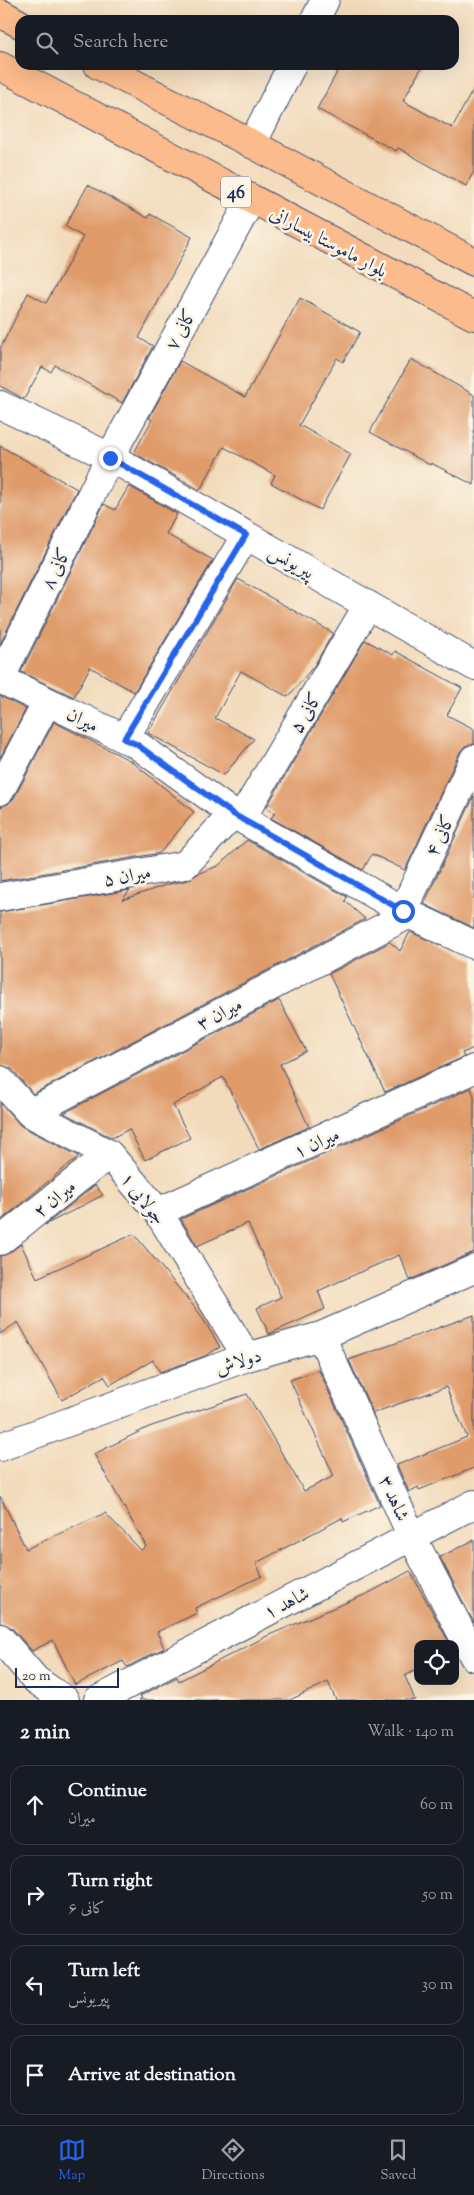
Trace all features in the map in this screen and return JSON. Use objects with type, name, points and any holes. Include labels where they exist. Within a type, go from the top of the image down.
[{"type":"main road","points":[[0,13],[15,21]]},
{"type":"main road","name":"بلوار ماموستا بیسارانی","points":[[0,66],[474,316]]},
{"type":"main road","points":[[108,70],[474,262]]},
{"type":"street","points":[[318,15],[325,0]]},
{"type":"street","points":[[252,144],[289,70]]},
{"type":"street","name":"کانی ۷","points":[[110,458],[251,200]]},
{"type":"street","name":"پیریونس","points":[[0,405],[110,458],[474,666]]},
{"type":"street","name":"کانی ۸","points":[[0,679],[110,458]]},
{"type":"street","points":[[124,739],[246,535]]},
{"type":"street","name":"کانی ۵","points":[[237,816],[368,605]]},
{"type":"street","name":"میران","points":[[0,679],[136,744],[237,816],[406,912],[474,945]]},
{"type":"street","points":[[0,791],[47,702]]},
{"type":"street","name":"کانی ۴","points":[[406,912],[474,758]]},
{"type":"street","name":"میران ۵","points":[[0,897],[185,865],[237,816]]},
{"type":"street","name":"میران ۳","points":[[30,1112],[406,912]]},
{"type":"street","name":"میران ۱","points":[[158,1212],[474,1069]]},
{"type":"street","name":"جولایی ۱","points":[[0,1080],[30,1112],[109,1154],[158,1212],[246,1357]]},
{"type":"street","name":"میران ۲","points":[[0,1241],[109,1154]]},
{"type":"street","name":"دولاش","points":[[0,1447],[246,1357],[321,1336],[474,1269]]},
{"type":"street","name":"شاهد ۳","points":[[321,1336],[412,1537],[474,1657]]},
{"type":"street","name":"شاهد ۱","points":[[98,1700],[474,1504]]},
{"type":"street","points":[[0,1638],[36,1680],[65,1700]]},
{"type":"building","points":[[338,70],[420,70],[403,101],[452,128],[474,88],[474,171],[466,186],[398,148],[396,151],[317,109]]},
{"type":"building","points":[[88,185],[148,218],[150,214],[192,237],[139,338],[153,346],[122,403],[55,365],[51,372],[42,367],[24,399],[0,386],[0,349],[28,293],[46,303],[83,237],[65,226]]},
{"type":"building","points":[[300,298],[360,332],[343,362],[337,358],[299,425],[351,454],[320,510],[271,483],[275,475],[224,447],[200,490],[134,453],[152,420],[149,418],[180,361],[245,397]]},
{"type":"building","points":[[411,359],[474,395],[474,485],[431,463],[430,465],[370,432]]},
{"type":"building","points":[[0,446],[77,489],[0,644]]},
{"type":"building","points":[[129,486],[177,514],[166,534],[213,560],[134,692],[90,667],[74,697],[21,672],[104,504],[115,510]]},
{"type":"building","points":[[238,579],[333,633],[314,666],[288,697],[241,671],[215,718],[254,739],[224,775],[148,733]]},
{"type":"building","points":[[365,640],[393,655],[395,651],[462,688],[447,715],[474,729],[474,744],[465,746],[460,752],[405,870],[372,854],[363,870],[271,818],[275,813],[266,808]]},
{"type":"building","points":[[0,696],[26,709],[0,758]]},
{"type":"building","points":[[54,722],[131,761],[194,812],[160,853],[0,881],[0,807],[8,804],[14,798]]},
{"type":"building","points":[[474,796],[474,928],[424,904]]},
{"type":"building","points":[[247,840],[347,897],[345,901],[365,919],[33,1094],[12,1069],[0,1065],[0,912],[130,890],[122,900],[169,884],[188,880],[199,873],[218,866]]},
{"type":"building","points":[[410,932],[474,960],[474,1048],[462,1053],[464,1057],[385,1092],[329,974],[390,942],[400,951]]},
{"type":"building","points":[[279,1000],[306,1051],[280,1064],[309,1127],[259,1149],[223,1077],[173,1105],[190,1138],[145,1160],[129,1129],[112,1138],[64,1113]]},
{"type":"building","points":[[471,1088],[474,1096],[474,1252],[410,1280],[399,1255],[318,1291],[325,1309],[269,1334],[257,1308],[281,1297],[248,1223],[197,1246],[181,1219]]},
{"type":"building","points":[[0,1103],[21,1126],[79,1156],[0,1221]]},
{"type":"building","points":[[95,1185],[103,1195],[45,1225]]},
{"type":"building","points":[[134,1234],[200,1314],[220,1347],[205,1356],[160,1372],[153,1360],[110,1385],[104,1376],[62,1400],[18,1322],[0,1334],[0,1256],[9,1253],[21,1244],[37,1278]]},
{"type":"building","points":[[474,1315],[474,1468],[419,1490],[418,1487],[409,1492],[397,1465],[467,1437],[446,1387],[373,1413],[349,1360]]},
{"type":"building","points":[[319,1370],[380,1505],[343,1522],[342,1518],[256,1563],[262,1576],[195,1608],[197,1613],[157,1632],[164,1648],[127,1667],[123,1661],[75,1685],[53,1640],[32,1651],[12,1628],[0,1623],[0,1496],[26,1549],[105,1513],[141,1550],[146,1546],[94,1454],[149,1427],[247,1394],[304,1491],[334,1476],[290,1380]]},
{"type":"building","points":[[474,1540],[474,1623],[440,1557]]},
{"type":"building","points":[[410,1571],[448,1640],[414,1640],[414,1671],[405,1676],[415,1700],[336,1700],[328,1682],[290,1700],[139,1700],[142,1698],[140,1696],[177,1677],[179,1681],[269,1635],[369,1593]]},
{"type":"route","points":[[110,458],[246,535],[124,739],[136,744],[233,814],[403,911]]}]
